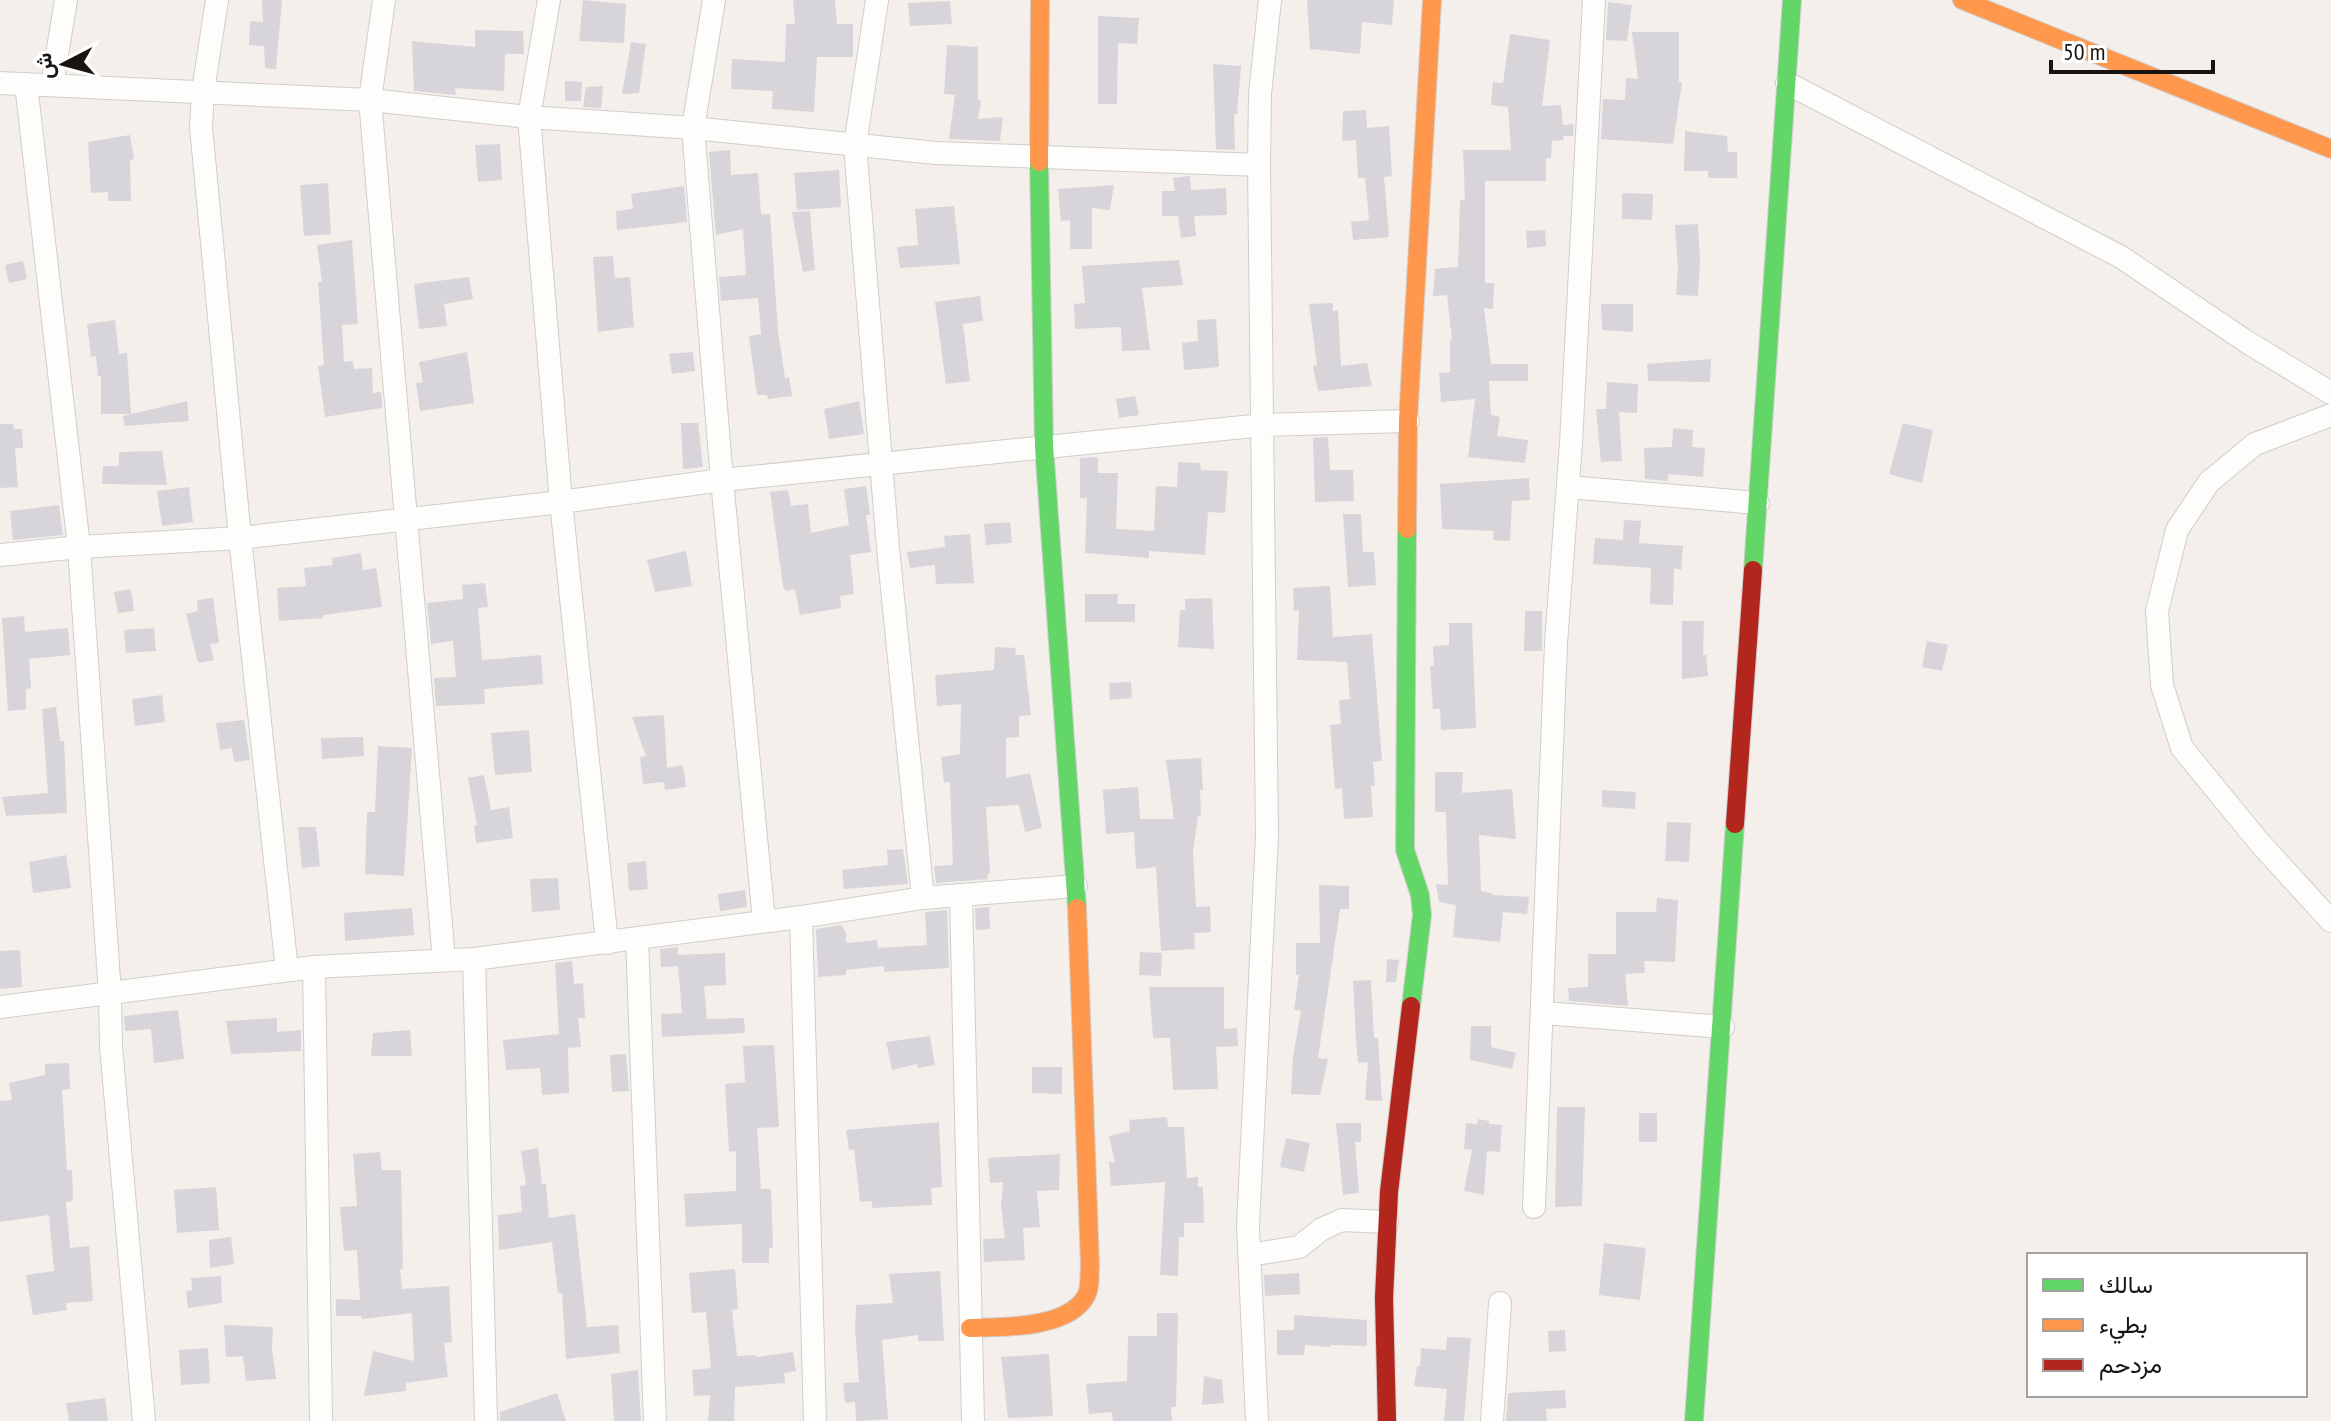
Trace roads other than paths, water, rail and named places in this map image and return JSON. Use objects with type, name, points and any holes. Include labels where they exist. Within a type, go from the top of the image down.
[{"type":"street","points":[[52,85],[66,0]]},
{"type":"street","points":[[217,0],[203,91],[201,127],[240,538],[287,970]]},
{"type":"street","points":[[384,0],[370,100],[444,960]]},
{"type":"street","points":[[549,0],[529,117],[561,502],[607,943]]},
{"type":"street","points":[[714,0],[693,128],[722,480],[764,921]]},
{"type":"street","points":[[877,0],[855,145],[881,464],[923,898]]},
{"type":"street","points":[[970,1328],[1026,1325],[1072,1313],[1088,1293],[1090,1265],[1076,886],[1044,446],[1039,157],[1040,0]]},
{"type":"street","points":[[1257,1421],[1249,1210],[1267,836],[1259,165],[1260,94],[1270,0]]},
{"type":"street","points":[[1387,1421],[1384,1298],[1387,1222],[1394,1137],[1422,915],[1420,895],[1405,850],[1408,421],[1432,0]]},
{"type":"street","points":[[1534,1207],[1544,1013],[1556,643],[1568,487],[1594,0]]},
{"type":"street","points":[[1694,1421],[1792,0]]},
{"type":"street","points":[[1962,0],[2331,149]]},
{"type":"street","points":[[0,83],[370,100],[936,153],[1259,165]]},
{"type":"street","points":[[1787,83],[2121,257],[2247,342],[2331,393]]},
{"type":"street","points":[[26,84],[79,547],[112,1061],[144,1421]]},
{"type":"street","points":[[2331,415],[2255,444],[2209,482],[2177,530],[2157,611],[2162,685],[2182,748],[2259,842],[2331,921]]},
{"type":"street","points":[[0,555],[240,538],[561,502],[722,480],[1263,425],[1408,421]]},
{"type":"street","points":[[1568,487],[1758,503]]},
{"type":"street","points":[[0,1007],[314,967],[474,959],[801,917],[923,898],[1076,886]]},
{"type":"street","points":[[961,895],[973,1421]]},
{"type":"street","points":[[801,917],[815,1421]]},
{"type":"street","points":[[637,939],[655,1421]]},
{"type":"street","points":[[474,959],[486,1421]]},
{"type":"street","points":[[314,967],[321,1421]]},
{"type":"street","points":[[1544,1013],[1723,1027]]},
{"type":"street","points":[[1250,1255],[1299,1247],[1322,1229],[1342,1220],[1387,1222]]},
{"type":"street","points":[[1492,1421],[1500,1303]]}]
